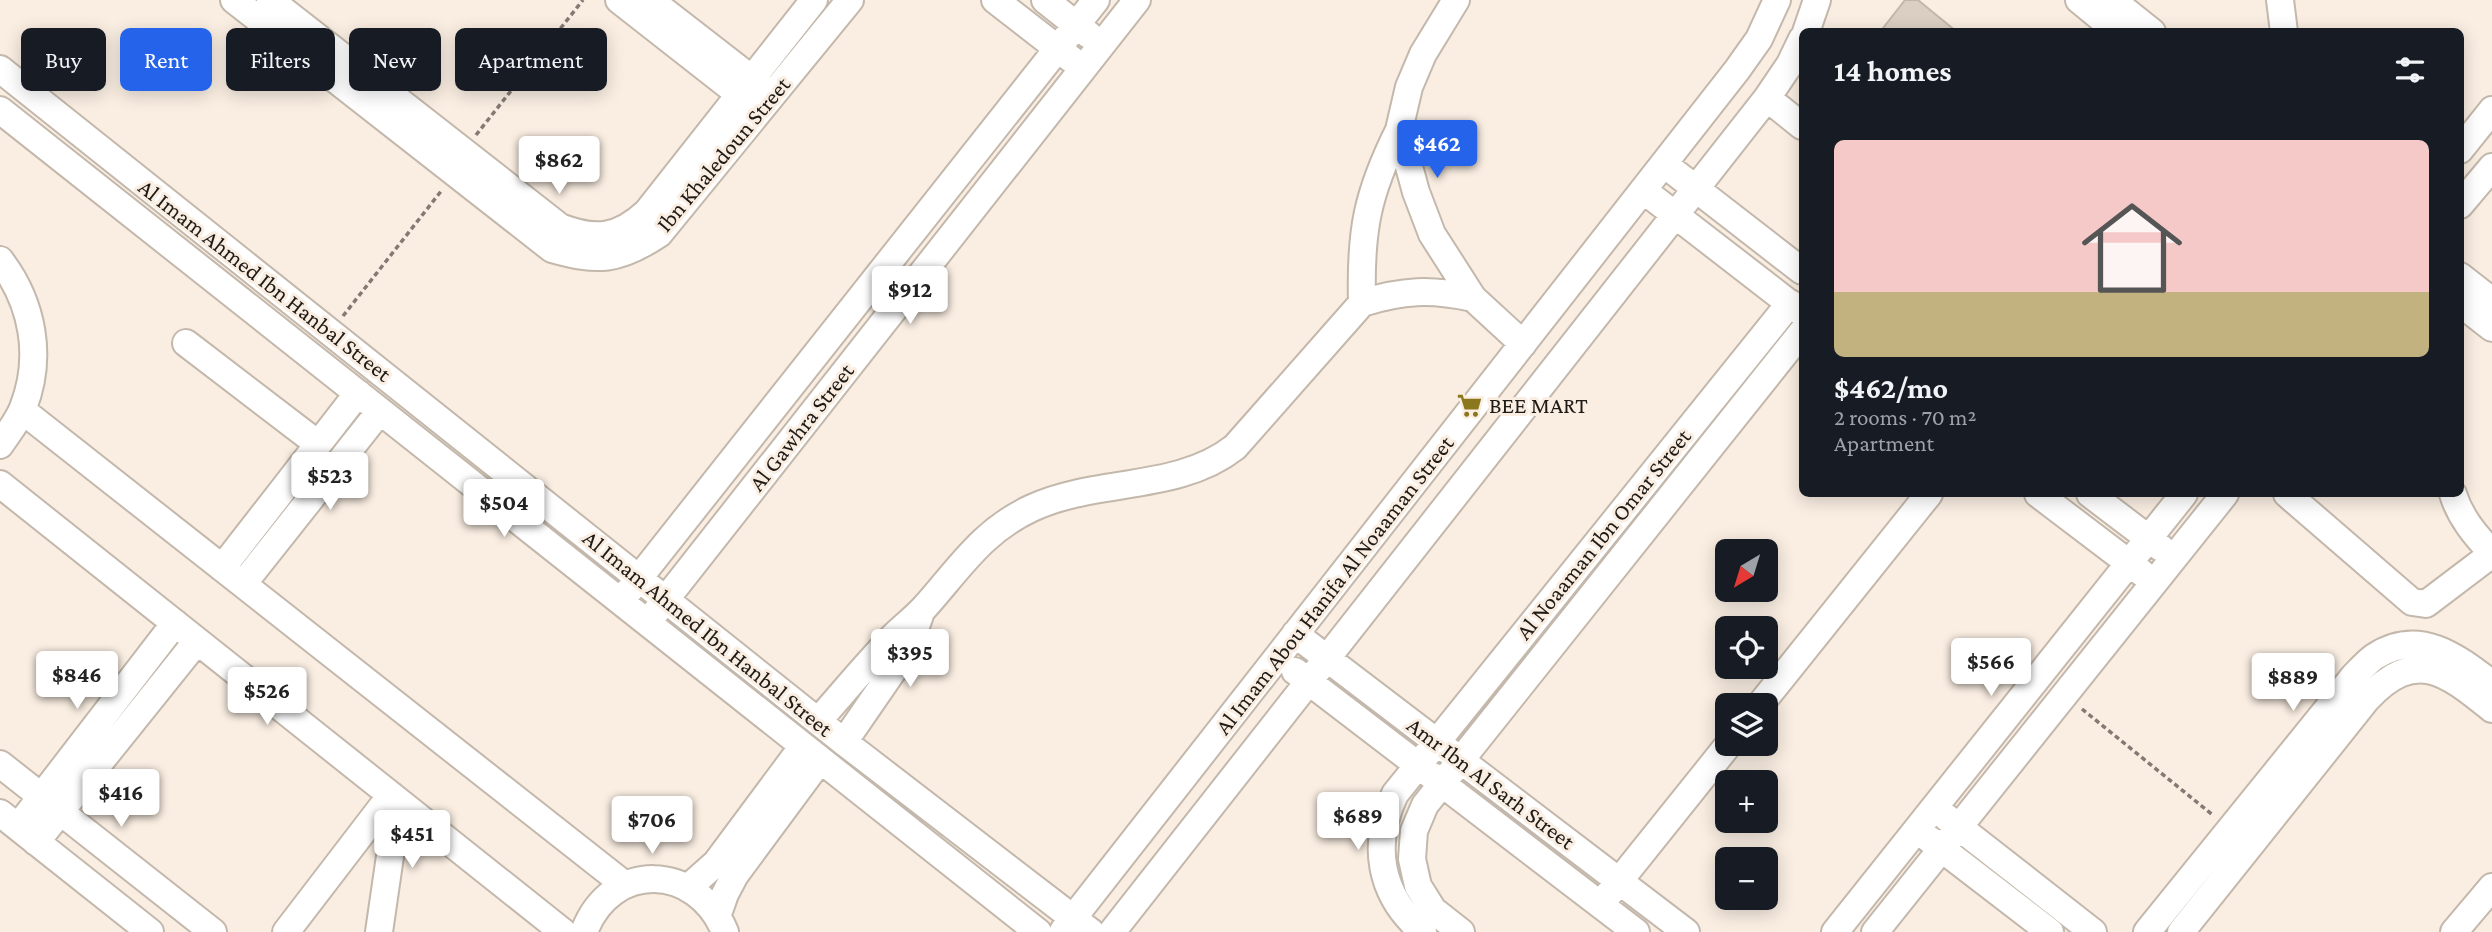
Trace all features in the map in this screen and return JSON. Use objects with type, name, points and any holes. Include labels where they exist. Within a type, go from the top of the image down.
[{"type":"street","name":"Ibn Khaledoun Street","points":[[234,0],[456,164],[560,227],[578,234],[597,236],[616,233],[633,225],[647,212],[814,0]]},
{"type":"street","name":"Ibn Khaledoun Street","points":[[270,0],[552,249],[581,257],[607,257],[634,251],[659,234],[850,0]]},
{"type":"street","points":[[619,0],[767,103]]},
{"type":"street","points":[[650,0],[746,87]]},
{"type":"street","points":[[995,0],[1082,69]]},
{"type":"street","points":[[1045,0],[1101,45]]},
{"type":"street","name":"Al Gawhra Street","points":[[620,601],[1096,0]]},
{"type":"street","name":"Al Gawhra Street","points":[[647,622],[1137,0]]},
{"type":"street","points":[[1362,303],[1360,258],[1366,213],[1379,170],[1399,130],[1409,87],[1423,54],[1456,0]]},
{"type":"street","name":"Al Imam Abou Hanifa Al Noaaman Street","points":[[1075,927],[1295,634],[1737,70],[1759,38],[1777,0]]},
{"type":"street","points":[[1807,28],[1817,0]]},
{"type":"street","points":[[2079,0],[2113,28]]},
{"type":"street","points":[[2112,0],[2147,28]]},
{"type":"street","points":[[2280,0],[2284,28]]},
{"type":"street","name":"Al Imam Abou Hanifa Al Noaaman Street","points":[[1112,932],[1768,98],[1799,45]]},
{"type":"street","name":"Al Imam Ahmed Ibn Hanbal Street","points":[[0,69],[1075,927]]},
{"type":"street","points":[[1768,98],[1799,124]]},
{"type":"street","name":"Al Imam Ahmed Ibn Hanbal Street","points":[[0,110],[1038,932]]},
{"type":"street","points":[[2464,145],[2492,110]]},
{"type":"street","points":[[1399,130],[1416,192],[1432,234],[1473,298],[1523,344]]},
{"type":"street","points":[[1664,164],[1799,269]]},
{"type":"street","points":[[2464,200],[2492,167]]},
{"type":"street","points":[[1643,190],[1796,308]]},
{"type":"street","points":[[0,260],[13,278],[28,309],[34,343],[32,377],[23,411],[0,444]]},
{"type":"street","points":[[2464,279],[2492,301]]},
{"type":"street","points":[[818,721],[885,645],[922,610],[978,544],[1004,522],[1034,506],[1067,496],[1191,471],[1221,459],[1235,447],[1362,303],[1389,294],[1417,290],[1473,298]]},
{"type":"street","points":[[278,330],[298,306]]},
{"type":"street","points":[[2464,306],[2492,328]]},
{"type":"street","name":"Al Noaaman Ibn Omar Street","points":[[1423,932],[1400,908],[1388,887],[1382,863],[1381,839],[1385,816],[1395,794],[1417,764],[1796,308]]},
{"type":"street","name":"Al Noaaman Ibn Omar Street","points":[[1461,932],[1433,910],[1418,886],[1412,859],[1414,831],[1425,805],[1799,336]]},
{"type":"street","points":[[186,343],[318,444]]},
{"type":"street","points":[[222,568],[358,394]]},
{"type":"street","points":[[23,411],[625,885]]},
{"type":"street","points":[[243,584],[380,411]]},
{"type":"street","points":[[0,484],[563,932]]},
{"type":"street","points":[[1770,693],[1926,497]]},
{"type":"street","points":[[2042,497],[2154,582]]},
{"type":"street","points":[[2094,497],[2173,558]]},
{"type":"street","points":[[1835,932],[2182,497]]},
{"type":"street","points":[[1875,932],[2223,497]]},
{"type":"street","points":[[2290,497],[2412,602],[2426,604],[2492,553],[2471,531],[2454,497]]},
{"type":"street","points":[[844,742],[908,649],[922,610]]},
{"type":"street","points":[[51,804],[175,623]]},
{"type":"street","name":"Amr Ibn Al Sarh Street","points":[[1295,634],[1686,932]]},
{"type":"street","points":[[150,932],[18,827],[51,804],[197,641]]},
{"type":"street","points":[[2147,932],[2354,676],[2374,657],[2400,646],[2428,646],[2448,652],[2492,684]]},
{"type":"street","name":"Amr Ibn Al Sarh Street","points":[[1277,658],[1636,932]]},
{"type":"street","points":[[2182,932],[2384,681],[2407,671],[2440,673],[2455,680],[2492,709]]},
{"type":"street","points":[[689,887],[716,863],[812,753]]},
{"type":"street","points":[[722,923],[724,894],[812,753]]},
{"type":"street","points":[[1600,905],[1719,756]]},
{"type":"street","points":[[0,764],[212,932]]},
{"type":"street","points":[[286,932],[395,798]]},
{"type":"street","points":[[379,932],[395,798]]},
{"type":"street","points":[[1933,807],[2093,932]]},
{"type":"street","points":[[1916,829],[2050,932]]},
{"type":"street","points":[[584,932],[590,916],[611,893],[625,885],[646,879],[668,880],[689,887],[705,899],[722,923]]},
{"type":"street","points":[[2454,932],[2492,887]]},
{"type":"path","points":[[331,331],[583,0]]},
{"type":"path","points":[[2064,695],[2230,829]]},
{"type":"building","points":[[1905,0],[1918,0],[1952,28],[1883,28]]},
{"type":"place","name":"BEE MART","points":[[1469,405]]}]
